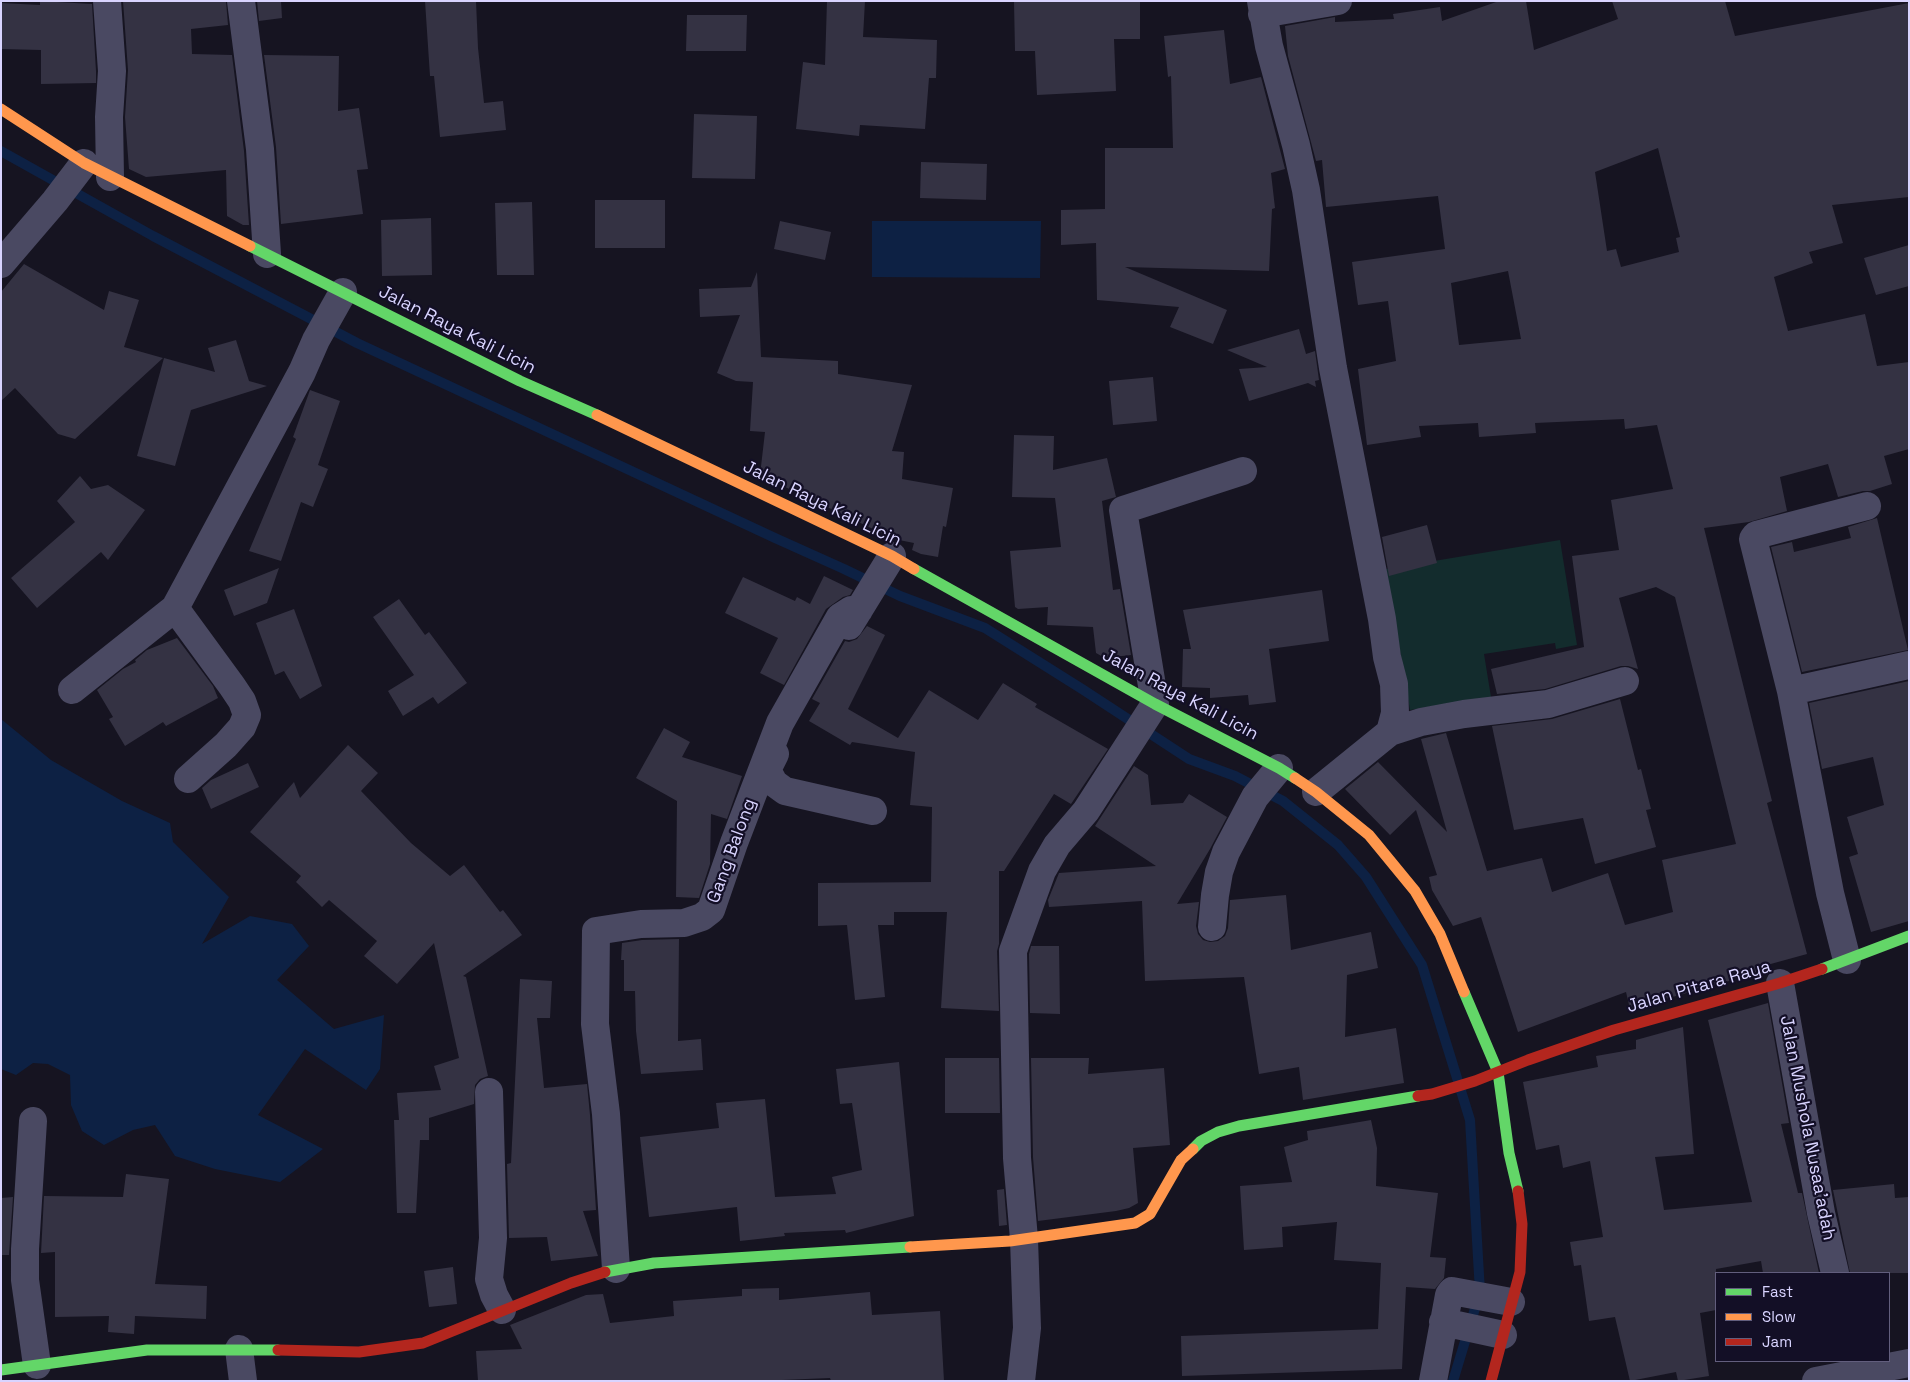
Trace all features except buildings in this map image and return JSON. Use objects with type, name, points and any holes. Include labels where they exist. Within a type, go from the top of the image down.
[{"type":"street","points":[[107,1],[112,70],[110,177]]},
{"type":"street","points":[[241,1],[260,149],[266,254]]},
{"type":"street","points":[[1338,1],[1261,7],[1306,190],[1333,368],[1382,618],[1387,657],[1394,684],[1394,713],[1390,732]]},
{"type":"street","name":"Jalan Raya Kali Licin","points":[[4,115],[79,169],[110,177],[266,254],[337,302],[619,425],[889,560],[1144,719],[1267,782],[1316,792],[1369,835],[1415,891],[1440,934],[1498,1072],[1509,1153],[1520,1199],[1522,1224],[1520,1272],[1502,1301],[1472,1328],[1490,1381]]},
{"type":"street","points":[[1,264],[56,201],[79,169]]},
{"type":"street","points":[[72,690],[175,608],[302,372],[316,340],[337,302]]},
{"type":"street","points":[[1021,1381],[1027,1328],[1024,1239],[1017,1158],[1014,951],[1042,871],[1057,845],[1086,811],[1144,719],[1123,510],[1243,471]]},
{"type":"street","points":[[1847,960],[1830,893],[1791,691],[1753,539],[1756,535],[1867,506]]},
{"type":"street","name":"Gang Balong","points":[[872,811],[785,791],[774,783],[767,770],[800,704],[889,560]]},
{"type":"street","name":"Gang Balong","points":[[616,1269],[606,1114],[595,1024],[596,931],[641,924],[684,923],[702,917],[711,910],[734,843],[780,723],[840,617],[864,602]]},
{"type":"street","points":[[175,608],[242,701],[246,715],[242,727],[226,745],[188,779]]},
{"type":"street","points":[[1791,691],[1909,665]]},
{"type":"street","points":[[1316,792],[1390,732],[1421,722],[1464,714],[1548,704],[1625,681]]},
{"type":"street","points":[[1212,927],[1219,872],[1230,844],[1267,782]]},
{"type":"street","name":"Jalan Pitara Raya","points":[[1,1370],[147,1350],[239,1349],[359,1352],[394,1348],[423,1343],[570,1283],[616,1269],[654,1263],[704,1259],[1024,1239],[1135,1223],[1150,1214],[1161,1198],[1180,1160],[1200,1142],[1218,1132],[1239,1126],[1432,1094],[1475,1081],[1614,1030],[1780,983],[1909,936]]},
{"type":"street","name":"Jalan Mushola Nusaa'adah","points":[[1780,983],[1834,1272]]},
{"type":"street","points":[[489,1092],[493,1238],[489,1280],[502,1310]]},
{"type":"street","points":[[33,1121],[25,1264],[28,1313],[37,1365]]},
{"type":"street","points":[[1433,1381],[1472,1328],[1449,1295],[1452,1291],[1502,1301]]},
{"type":"street","points":[[239,1349],[243,1381]]},
{"type":"street","points":[[1816,1381],[1855,1367],[1909,1363]]},
{"type":"green space","points":[[1560,540],[1577,645],[1556,649],[1555,643],[1484,654],[1491,697],[1410,710],[1386,569]]},
{"type":"water","points":[[872,221],[1041,221],[1040,278],[872,277]]},
{"type":"water","points":[[1,719],[51,760],[122,801],[170,823],[173,842],[229,897],[202,944],[250,916],[292,924],[309,946],[277,980],[334,1029],[384,1015],[380,1069],[366,1090],[305,1049],[258,1115],[323,1149],[280,1182],[215,1169],[175,1156],[155,1125],[133,1130],[104,1145],[82,1131],[71,1105],[70,1075],[48,1064],[33,1063],[16,1075],[1,1069]]},
{"type":"waterway","points":[[1,151],[153,236],[357,343],[900,596],[985,628],[1189,759],[1235,776],[1283,801],[1338,845],[1366,877],[1422,965],[1470,1120],[1480,1292],[1453,1381]]},
{"type":"traffic: fast","points":[[250,246],[520,381],[597,415]]},
{"type":"traffic: fast","points":[[914,569],[1155,704],[1295,778]]},
{"type":"traffic: fast","points":[[1822,969],[1909,936]]},
{"type":"traffic: fast","points":[[1464,992],[1498,1072],[1509,1153],[1518,1191]]},
{"type":"traffic: fast","points":[[1193,1149],[1201,1141],[1218,1132],[1239,1126],[1418,1096]]},
{"type":"traffic: fast","points":[[605,1272],[654,1263],[910,1247]]},
{"type":"traffic: fast","points":[[1,1370],[147,1350],[278,1350]]},
{"type":"traffic: slow","points":[[1,109],[84,163],[250,246]]},
{"type":"traffic: slow","points":[[597,415],[892,556],[914,569]]},
{"type":"traffic: slow","points":[[1295,778],[1316,792],[1369,835],[1415,891],[1440,934],[1464,992]]},
{"type":"traffic: slow","points":[[910,1247],[1010,1241],[1135,1223],[1150,1214],[1181,1160],[1193,1149]]},
{"type":"traffic: jam","points":[[1418,1096],[1432,1094],[1475,1081],[1614,1030],[1780,983],[1822,969]]},
{"type":"traffic: jam","points":[[1491,1381],[1520,1272],[1522,1224],[1518,1191]]},
{"type":"traffic: jam","points":[[278,1350],[359,1352],[423,1343],[571,1283],[605,1272]]}]
